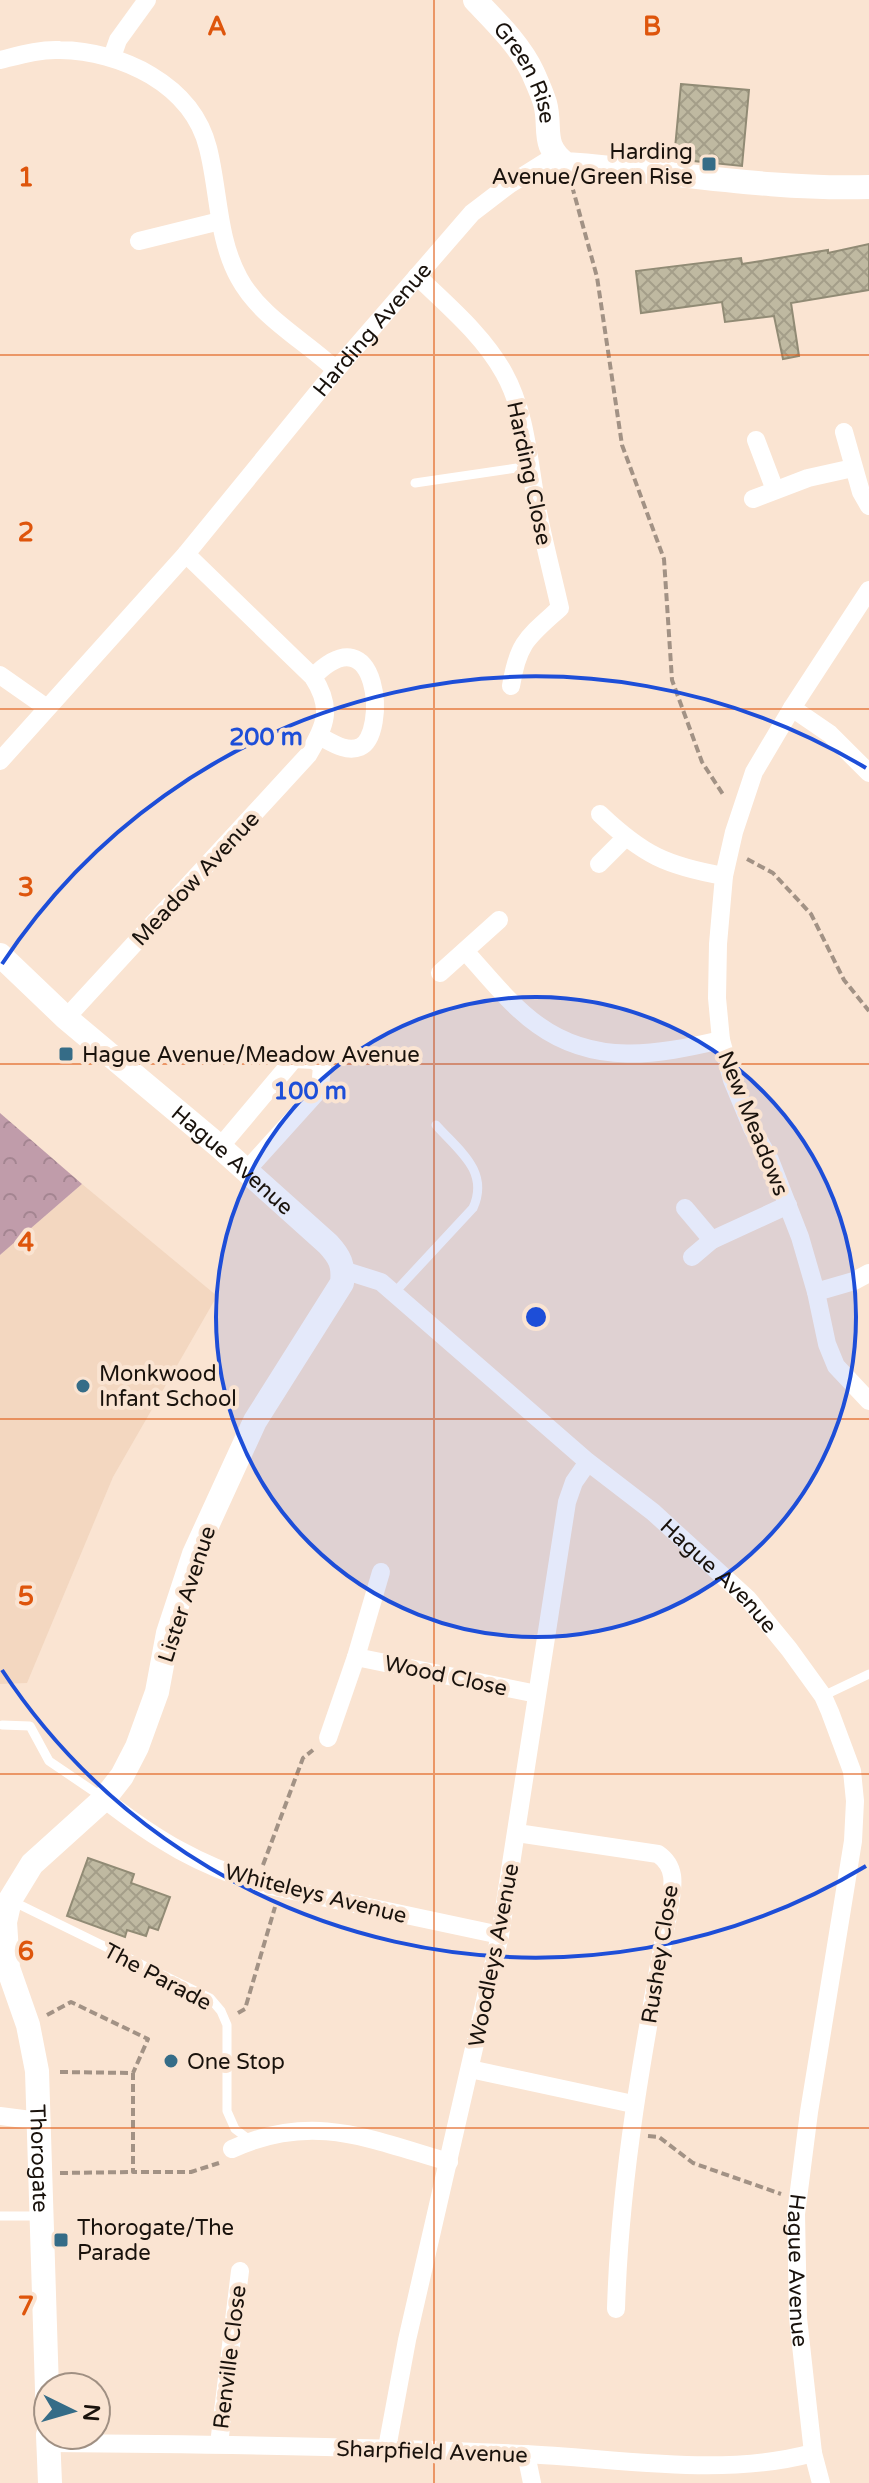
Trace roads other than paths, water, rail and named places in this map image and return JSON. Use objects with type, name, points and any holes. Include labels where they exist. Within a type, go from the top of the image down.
[{"type":"street","points":[[112,57],[123,32],[147,0]]},
{"type":"street","name":"Green Rise","points":[[475,0],[508,35],[532,71],[546,105],[546,135],[560,160]]},
{"type":"street","points":[[0,60],[37,51],[60,50],[112,57],[141,69],[172,91],[192,111],[202,129],[227,250],[249,296],[336,370]]},
{"type":"street","points":[[560,160],[732,183],[869,187]]},
{"type":"street","name":"Harding Avenue","points":[[0,761],[186,554],[336,370],[472,213],[510,184],[560,160]]},
{"type":"street","points":[[138,241],[220,221]]},
{"type":"street","name":"Harding Close","points":[[417,276],[469,327],[504,372],[515,399],[560,608],[525,640],[516,657],[511,686]]},
{"type":"street","points":[[844,432],[853,468],[869,506]]},
{"type":"street","points":[[756,440],[775,490]]},
{"type":"street","points":[[753,499],[808,478],[853,468]]},
{"type":"street","name":"Meadow Avenue","points":[[66,1018],[308,755],[325,722],[326,706],[322,691],[313,677],[186,554]]},
{"type":"street","name":"New Meadows","points":[[869,590],[754,772],[734,832],[724,876],[717,998],[721,1040],[732,1080],[788,1205],[816,1292],[827,1344],[836,1366],[869,1401]]},
{"type":"street","points":[[313,677],[329,661],[353,657],[370,676],[374,696],[374,725],[370,738],[361,747],[350,749],[319,736]]},
{"type":"street","points":[[0,675],[47,708]]},
{"type":"street","points":[[792,708],[830,734],[869,773]]},
{"type":"street","points":[[600,814],[625,838],[650,855],[673,865],[724,876]]},
{"type":"street","points":[[599,864],[625,838]]},
{"type":"street","points":[[440,973],[499,920]]},
{"type":"street","name":"New Meadows","points":[[465,951],[512,1003],[539,1026],[589,1048],[647,1055],[721,1040]]},
{"type":"street","name":"Hague Avenue","points":[[0,955],[66,1018],[220,1147],[328,1244],[340,1257],[343,1270],[367,1275],[381,1282],[588,1462],[653,1512],[748,1599],[823,1696],[852,1771],[855,1801],[853,1841],[798,2199],[795,2256],[798,2318],[813,2453],[821,2483]]},
{"type":"street","points":[[220,1147],[294,1059],[314,1060],[322,1066],[320,1089],[246,1171]]},
{"type":"street","name":"New Meadows","points":[[692,1257],[712,1240],[788,1205]]},
{"type":"street","points":[[685,1208],[712,1240]]},
{"type":"street","name":"Lister Avenue","points":[[5,1899],[32,1864],[104,1799],[122,1776],[137,1747],[157,1692],[168,1633],[200,1541],[255,1421],[342,1283],[343,1270]]},
{"type":"street","points":[[816,1292],[854,1281],[869,1273]]},
{"type":"street","name":"Woodleys Avenue","points":[[387,2448],[407,2340],[500,1935],[567,1502],[574,1482],[588,1462]]},
{"type":"street","name":"Wood Close","points":[[328,1738],[381,1572]]},
{"type":"street","name":"Wood Close","points":[[356,1657],[537,1694]]},
{"type":"street","name":"Whiteleys Avenue","points":[[104,1799],[147,1833],[190,1857],[232,1875],[500,1935]]},
{"type":"street","name":"Rushey Close","points":[[517,1833],[658,1854],[667,1860],[672,1869],[670,1905],[633,2104],[618,2245],[616,2309]]},
{"type":"street","name":"Thorogate","points":[[5,1899],[4,1965],[28,2025],[37,2071],[46,2371]]},
{"type":"street","points":[[470,2069],[633,2104]]},
{"type":"street","points":[[0,2116],[39,2121]]},
{"type":"street","points":[[232,2149],[293,2129],[317,2129],[365,2138],[449,2162]]},
{"type":"street","name":"Renville Close","points":[[219,2444],[240,2271]]},
{"type":"street","name":"Sharpfield Avenue","points":[[112,2437],[219,2444],[526,2454],[720,2466],[781,2462],[813,2453]]},
{"type":"street","name":"Thorogate","points":[[49,2451],[50,2483]]},
{"type":"street","points":[[526,2454],[532,2483]]},
{"type":"lane","points":[[415,483],[530,466]]},
{"type":"lane","points":[[394,1293],[473,1208],[478,1196],[474,1168],[436,1125]]},
{"type":"lane","points":[[823,1696],[869,1674]]},
{"type":"lane","points":[[2,1725],[30,1726],[49,1761],[104,1799]]},
{"type":"lane","name":"The Parade","points":[[5,1899],[210,1998],[227,2025],[227,2111],[235,2129],[251,2141]]},
{"type":"lane","points":[[0,2216],[42,2216]]},
{"type":"place","name":"Harding Avenue/Green Rise","points":[[709,164]]},
{"type":"place","name":"Hague Avenue/Meadow Avenue","points":[[66,1054]]},
{"type":"place","name":"Monkwood Infant School","points":[[83,1386]]},
{"type":"place","name":"One Stop","points":[[171,2061]]},
{"type":"place","name":"Thorogate/The Parade","points":[[61,2240]]}]
